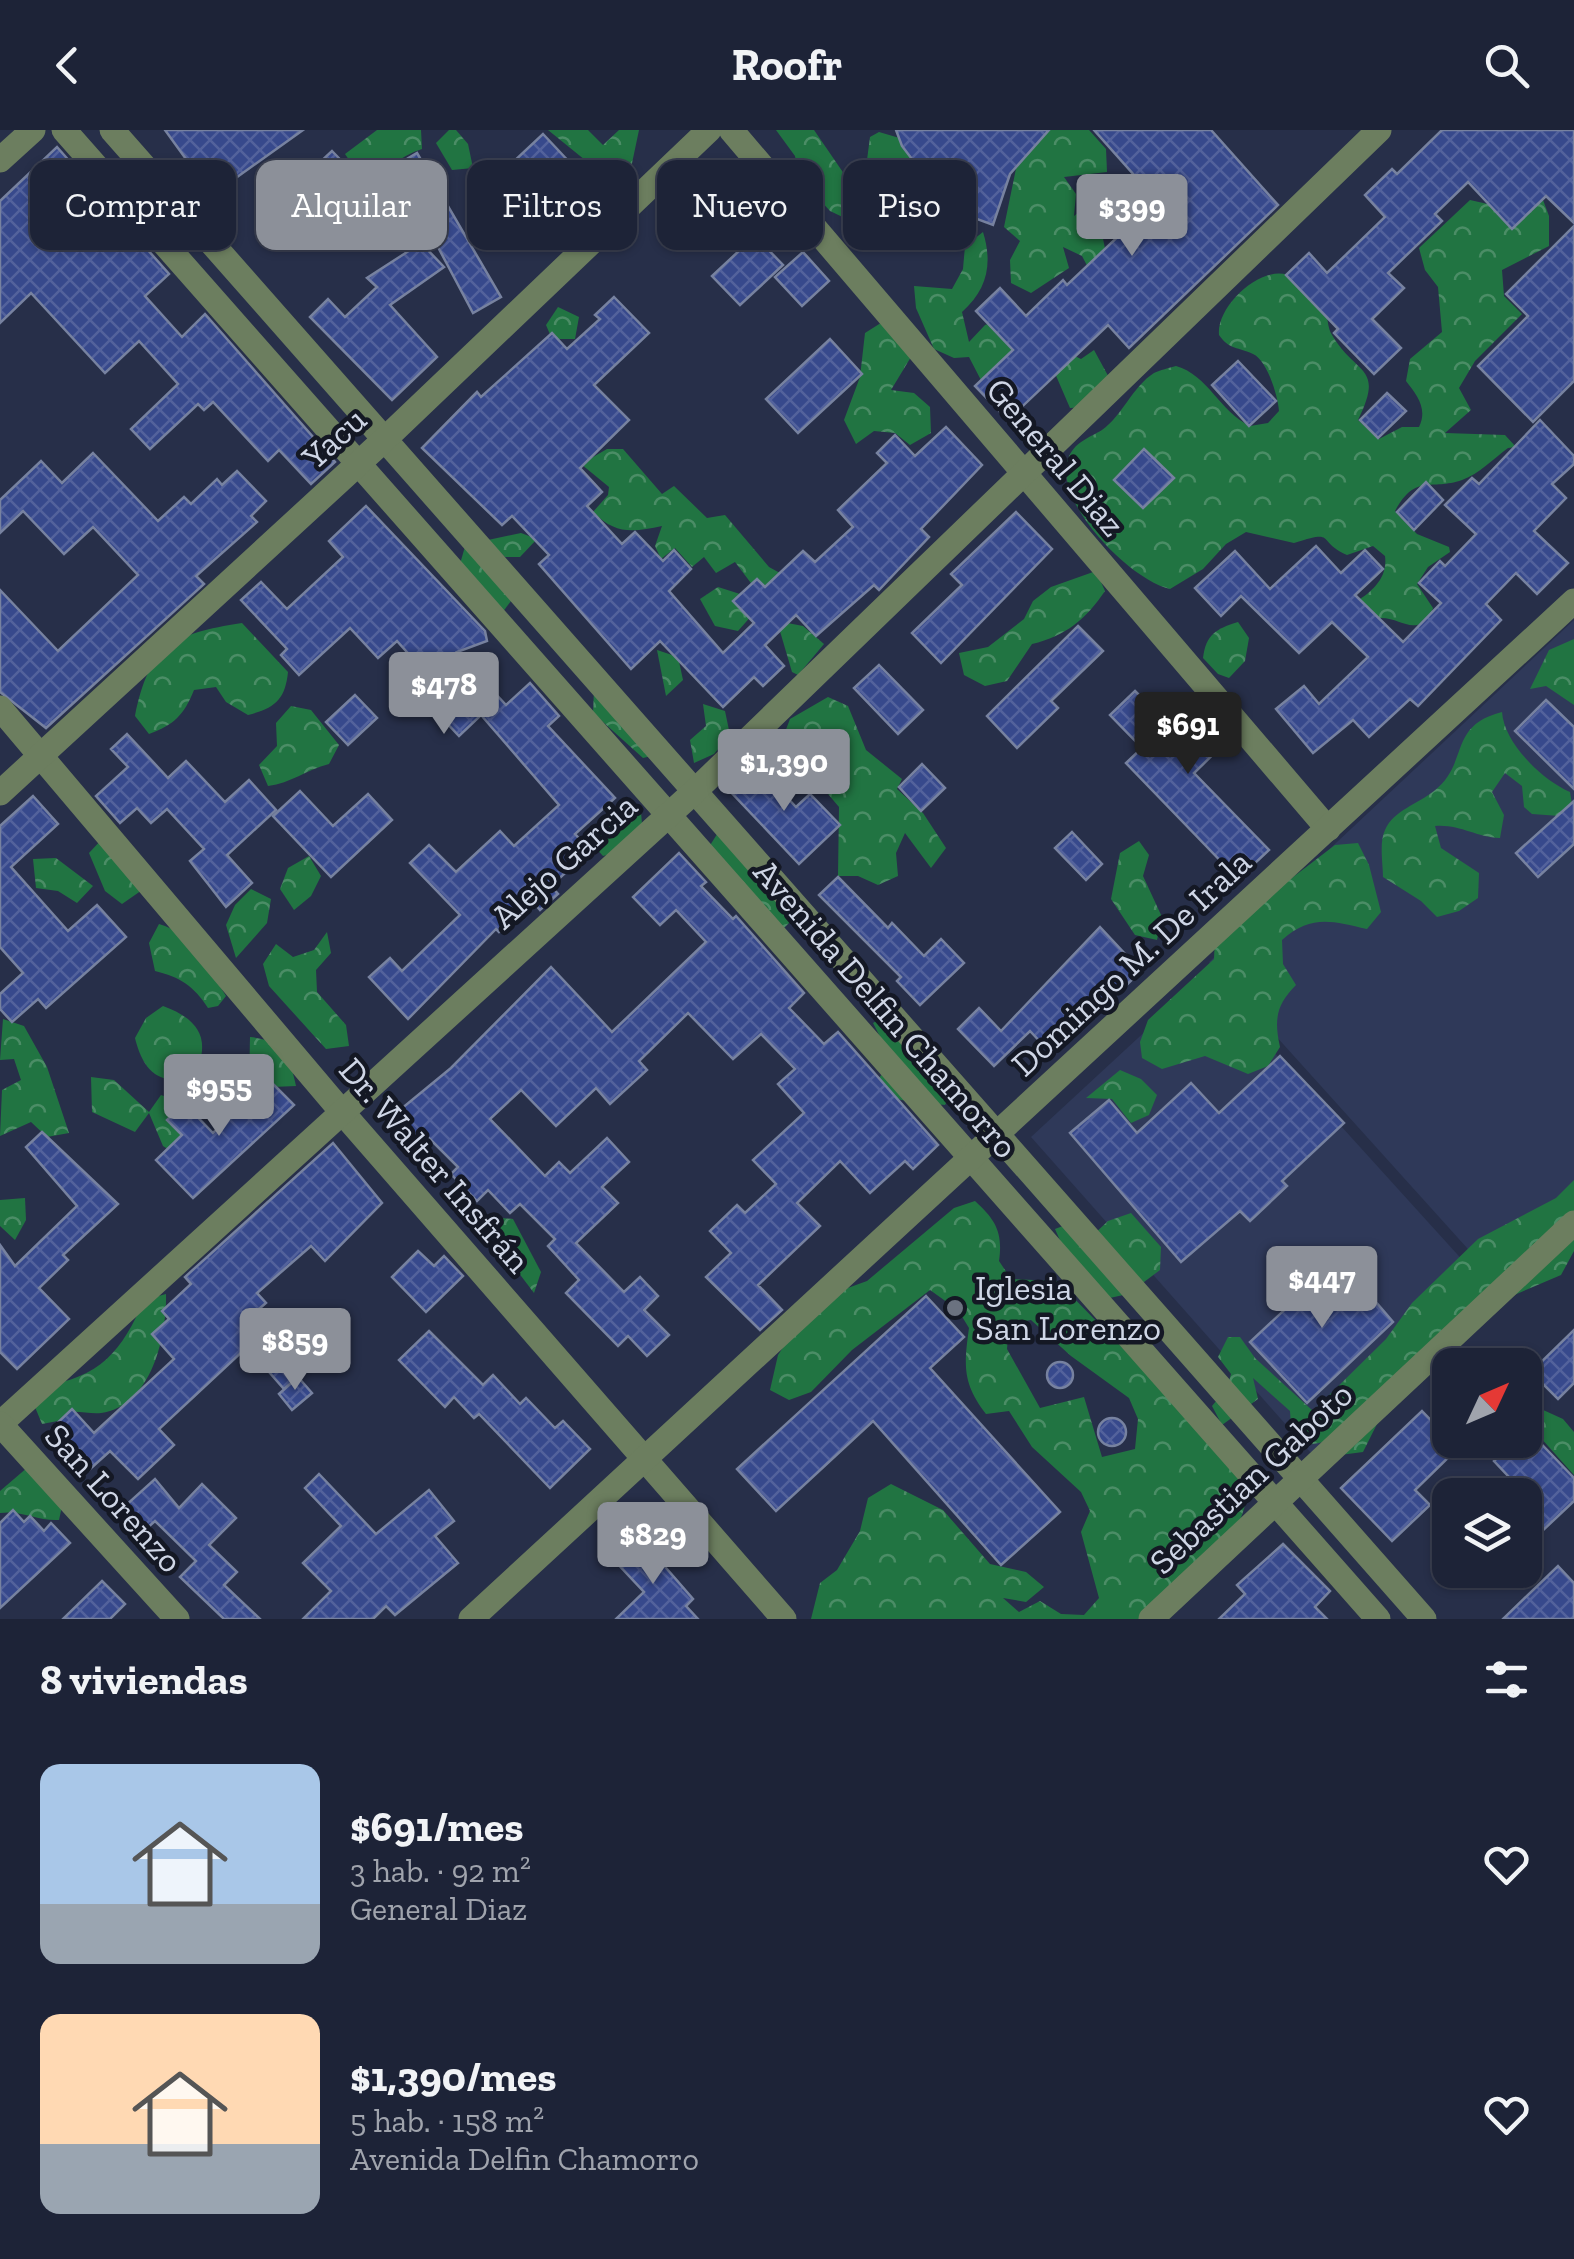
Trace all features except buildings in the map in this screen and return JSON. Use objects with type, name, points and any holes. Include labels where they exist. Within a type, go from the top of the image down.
[{"type":"street","points":[[0,160],[33,130]]},
{"type":"street","name":"Avenida Delfin Chamorro","points":[[64,130],[1378,1619]]},
{"type":"street","name":"Avenida Delfin Chamorro","points":[[112,130],[1424,1619]]},
{"type":"street","name":"Yacu","points":[[0,793],[384,440],[709,130]]},
{"type":"street","name":"General Diaz","points":[[731,130],[1328,829]]},
{"type":"street","name":"Alejo Garcia","points":[[0,1424],[695,790],[1379,130]]},
{"type":"street","name":"Domingo M. De Irala","points":[[471,1619],[1574,601]]},
{"type":"street","name":"Dr. Walter Insfrán","points":[[0,708],[342,1112],[784,1619]]},
{"type":"street","name":"Sebastian Gaboto","points":[[1151,1619],[1574,1223]]},
{"type":"street","name":"San Lorenzo","points":[[0,1424],[176,1619]]},
{"type":"shaded area","points":[[1574,620],[1574,1204],[1495,1279],[1209,962]]},
{"type":"shaded area","points":[[1205,976],[1486,1286],[1311,1453],[1031,1137]]},
{"type":"green space","points":[[377,130],[421,130],[422,149],[400,160],[349,160],[345,154]]},
{"type":"green space","points":[[449,130],[456,130],[468,144],[471,160],[467,160],[467,169],[452,170],[436,143]]},
{"type":"green space","points":[[548,130],[588,130],[603,145],[619,130],[639,130],[633,160],[585,160]]},
{"type":"green space","points":[[776,130],[814,130],[843,172],[843,217],[823,203],[823,160],[796,160]]},
{"type":"green space","points":[[1024,130],[1089,130],[1106,149],[1107,172],[1064,177],[1076,194],[1074,216],[1089,204],[1110,213],[1102,234],[1107,258],[1092,275],[1082,256],[1063,247],[1069,268],[1031,293],[1011,283],[1010,260],[1020,241],[1004,227]]},
{"type":"green space","points":[[879,132],[913,142],[925,160],[867,160],[870,137]]},
{"type":"green space","points":[[1470,200],[1514,210],[1543,200],[1549,216],[1549,246],[1502,270],[1504,296],[1522,314],[1475,361],[1459,388],[1471,410],[1445,433],[1505,435],[1516,447],[1508,448],[1462,480],[1417,487],[1395,511],[1417,534],[1449,547],[1450,552],[1428,567],[1417,584],[1433,608],[1430,619],[1410,625],[1379,618],[1370,608],[1361,620],[1354,603],[1377,584],[1384,571],[1385,556],[1373,546],[1347,555],[1322,537],[1294,543],[1246,532],[1226,544],[1203,569],[1170,589],[1136,572],[1099,538],[1072,497],[1068,459],[1078,444],[1109,424],[1154,373],[1176,366],[1187,371],[1250,426],[1268,423],[1279,411],[1263,363],[1219,335],[1220,323],[1234,298],[1270,275],[1294,278],[1313,294],[1324,308],[1332,335],[1364,372],[1369,389],[1358,420],[1379,439],[1402,427],[1419,427],[1422,408],[1406,381],[1410,359],[1442,332],[1438,287],[1425,270],[1419,248]]},
{"type":"green space","points":[[983,232],[987,266],[977,295],[962,312],[969,342],[985,325],[1006,317],[1029,348],[983,384],[969,357],[954,358],[934,349],[916,308],[914,286],[952,289],[963,269],[965,250],[976,250],[976,237]]},
{"type":"green space","points":[[558,307],[579,317],[575,339],[552,339],[546,325]]},
{"type":"green space","points":[[884,321],[914,352],[891,390],[914,393],[930,407],[931,433],[910,445],[895,433],[874,431],[856,444],[844,420],[860,377],[865,333]]},
{"type":"green space","points":[[1062,350],[1081,359],[1094,350],[1112,383],[1086,407],[1070,408],[1054,371]]},
{"type":"green space","points":[[607,449],[623,449],[662,494],[674,486],[707,518],[725,515],[769,567],[789,578],[760,595],[735,562],[716,573],[704,557],[692,567],[675,548],[661,559],[655,546],[662,526],[625,530],[609,525],[593,512],[608,495],[609,487],[581,464]]},
{"type":"green space","points":[[521,533],[537,539],[520,557],[505,557],[488,540]]},
{"type":"green space","points":[[466,543],[517,593],[502,613],[460,564]]},
{"type":"green space","points":[[1096,571],[1105,591],[1098,601],[1065,631],[1032,644],[1007,681],[985,686],[964,675],[959,653],[988,647],[1024,619],[1033,601],[1051,587]]},
{"type":"green space","points":[[718,587],[740,594],[753,614],[738,631],[715,626],[700,599]]},
{"type":"green space","points":[[777,621],[803,626],[824,644],[798,675],[792,672]]},
{"type":"green space","points":[[1238,622],[1249,638],[1245,661],[1229,678],[1218,674],[1203,658],[1213,634]]},
{"type":"green space","points":[[242,623],[288,672],[277,701],[248,715],[226,702],[216,687],[194,690],[177,718],[149,734],[135,716],[148,673],[157,658],[182,638]]},
{"type":"green space","points":[[1574,639],[1574,705],[1546,686],[1530,689],[1549,650]]},
{"type":"green space","points":[[657,650],[678,657],[683,680],[666,696]]},
{"type":"green space","points":[[594,690],[660,754],[643,758],[593,713]]},
{"type":"green space","points":[[828,697],[848,706],[866,750],[902,779],[897,789],[923,813],[946,848],[931,868],[905,833],[896,853],[898,876],[878,885],[858,876],[838,876],[839,807],[782,740],[790,719]]},
{"type":"green space","points":[[703,704],[725,711],[730,735],[714,754],[694,763],[690,740],[706,726]]},
{"type":"green space","points":[[291,706],[311,710],[339,745],[329,764],[268,786],[259,765],[277,746],[276,723]]},
{"type":"green space","points":[[1502,712],[1510,736],[1526,759],[1570,792],[1574,817],[1532,814],[1524,807],[1522,786],[1505,773],[1492,792],[1504,815],[1500,838],[1435,826],[1441,848],[1479,873],[1478,898],[1459,911],[1437,917],[1421,901],[1383,877],[1383,835],[1394,817],[1445,780],[1473,726]]},
{"type":"green space","points":[[618,807],[641,812],[643,836],[625,850],[603,856],[584,835]]},
{"type":"green space","points":[[719,831],[797,915],[782,930],[709,847]]},
{"type":"green space","points":[[104,837],[145,888],[122,904],[105,891],[89,853]]},
{"type":"green space","points":[[1139,841],[1149,855],[1143,876],[1162,917],[1157,940],[1135,935],[1111,899],[1120,853]]},
{"type":"green space","points":[[1358,843],[1369,865],[1381,912],[1367,929],[1332,922],[1312,923],[1282,940],[1283,964],[1296,985],[1281,1006],[1277,1021],[1280,1047],[1268,1066],[1248,1074],[1205,1056],[1162,1069],[1142,1058],[1140,1042],[1148,1020],[1214,959],[1215,937],[1335,845]]},
{"type":"green space","points":[[309,856],[321,876],[311,896],[294,910],[280,889],[288,868]]},
{"type":"green space","points":[[56,858],[93,886],[77,903],[58,891],[36,888],[33,859]]},
{"type":"green space","points":[[251,889],[271,899],[267,923],[236,958],[226,925],[235,905]]},
{"type":"green space","points":[[159,924],[181,935],[206,963],[226,996],[218,1006],[208,1008],[186,984],[155,971],[149,943]]},
{"type":"green space","points":[[327,932],[331,953],[316,970],[317,992],[346,1025],[349,1046],[326,1049],[269,986],[263,964],[276,944],[293,957],[314,950]]},
{"type":"green space","points":[[163,1006],[186,1018],[199,1033],[202,1053],[193,1078],[162,1078],[148,1067],[138,1050],[135,1038],[146,1018]]},
{"type":"green space","points":[[892,1012],[956,1084],[945,1105],[901,1100],[881,1090],[878,1079],[893,1062],[873,1023]]},
{"type":"green space","points":[[3,1019],[24,1026],[47,1067],[69,1133],[47,1137],[31,1122],[0,1136],[2,1090],[21,1080],[14,1059],[0,1060]]},
{"type":"green space","points":[[250,1037],[277,1046],[291,1067],[296,1086],[249,1088]]},
{"type":"green space","points":[[1120,1070],[1141,1079],[1157,1095],[1149,1115],[1131,1123],[1112,1099],[1086,1098]]},
{"type":"green space","points":[[91,1077],[114,1080],[149,1112],[161,1095],[184,1103],[197,1121],[182,1158],[163,1146],[149,1113],[135,1132],[92,1112]]},
{"type":"green space","points":[[1574,1180],[1574,1251],[1561,1275],[1477,1311],[1441,1348],[1432,1348],[1432,1358],[1387,1404],[1363,1452],[1340,1455],[1324,1442],[1302,1446],[1291,1425],[1290,1411],[1253,1378],[1258,1399],[1222,1425],[1212,1406],[1227,1388],[1231,1374],[1218,1357],[1228,1337],[1240,1337],[1255,1358],[1313,1411],[1386,1339],[1412,1303],[1478,1239],[1556,1198]]},
{"type":"green space","points":[[25,1198],[26,1220],[15,1240],[0,1226],[0,1200]]},
{"type":"green space","points":[[975,1201],[996,1228],[999,1261],[1011,1279],[1057,1281],[1249,1477],[1240,1520],[1231,1539],[1159,1619],[811,1619],[820,1583],[837,1570],[860,1531],[868,1498],[891,1484],[943,1510],[990,1564],[1026,1572],[1044,1587],[1026,1602],[1003,1598],[1019,1612],[1040,1601],[1061,1614],[1084,1615],[1099,1598],[1081,1532],[1090,1511],[1081,1492],[1032,1447],[1009,1411],[986,1414],[967,1373],[969,1328],[958,1310],[930,1290],[852,1350],[811,1392],[789,1400],[770,1390],[778,1355],[790,1337],[845,1289],[867,1281],[954,1208]],"holes":[[[1031,1320],[1071,1356],[1129,1398],[1138,1419],[1135,1449],[1102,1457],[1084,1397],[1040,1408],[1007,1349],[1009,1324]]]},
{"type":"green space","points":[[1131,1213],[1161,1247],[1160,1270],[1128,1294],[1105,1299],[1073,1270],[1055,1229],[1076,1221],[1090,1238],[1108,1221]]},
{"type":"green space","points":[[490,1217],[513,1219],[541,1272],[534,1293],[493,1239]]},
{"type":"green space","points":[[166,1294],[159,1348],[144,1383],[133,1397],[118,1408],[101,1413],[69,1412],[63,1420],[42,1424],[35,1407],[42,1386],[94,1369],[117,1348],[144,1300]]},
{"type":"green space","points":[[1542,1409],[1563,1419],[1574,1432],[1574,1475],[1542,1439]]},
{"type":"green space","points":[[28,1467],[64,1497],[59,1520],[0,1513],[0,1491]]},
{"type":"place","name":"Iglesia San Lorenzo","points":[[955,1308]]}]
